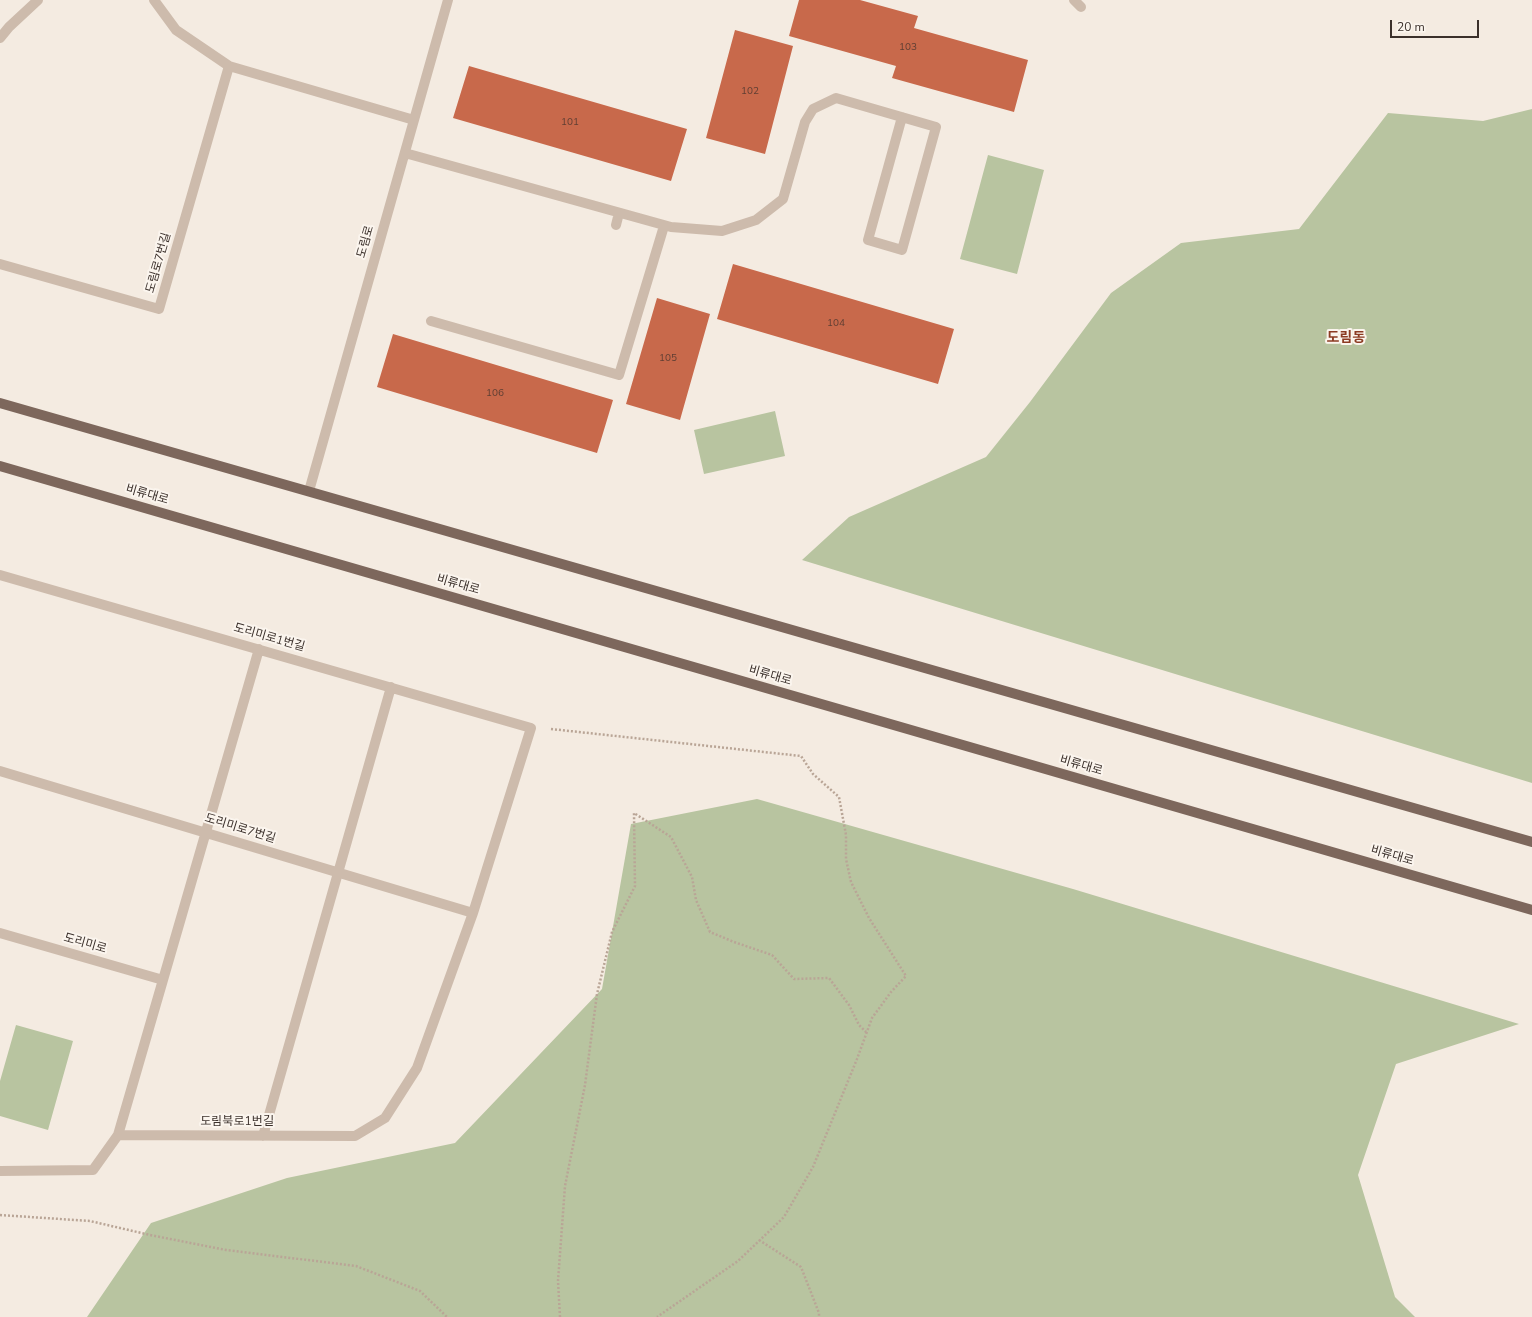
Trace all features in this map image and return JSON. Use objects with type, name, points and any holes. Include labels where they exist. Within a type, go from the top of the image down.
[{"type":"main road","points":[[0,403],[1532,842]]},
{"type":"main road","name":"비류대로","points":[[0,466],[1532,910]]},
{"type":"street","points":[[0,38],[9,27],[38,0]]},
{"type":"street","points":[[154,0],[176,30],[229,66],[414,120]]},
{"type":"street","name":"도림로","points":[[309,491],[448,0]]},
{"type":"street","name":"도림로7번길","points":[[0,264],[159,309],[229,66]]},
{"type":"street","points":[[405,153],[671,228],[722,231],[756,220],[783,199],[805,122],[813,109],[836,98],[902,117],[936,127],[902,250],[868,240],[902,117]]},
{"type":"street","points":[[616,225],[619,213]]},
{"type":"street","points":[[431,321],[619,375],[664,226]]},
{"type":"street","name":"도리미로1번길","points":[[0,575],[531,728]]},
{"type":"street","points":[[0,1171],[93,1170],[118,1135],[259,649]]},
{"type":"street","points":[[263,1136],[391,687]]},
{"type":"street","points":[[473,912],[531,728]]},
{"type":"street","name":"도리미로7번길","points":[[0,771],[473,912]]},
{"type":"street","name":"도림북로1번길","points":[[118,1135],[355,1136],[385,1118],[417,1068],[473,912]]},
{"type":"street","name":"도리미로","points":[[0,932],[163,980]]},
{"type":"path","points":[[531,728],[555,729],[801,756],[813,774],[839,796],[846,835],[846,859],[852,882],[869,918],[906,976],[891,992],[872,1018],[813,1167],[784,1217],[738,1260],[657,1317]]},
{"type":"path","points":[[560,1317],[558,1281],[565,1186],[585,1085],[597,994],[612,932],[635,886],[634,813],[671,836],[692,877],[696,900],[710,932],[772,955],[794,979],[829,978],[849,1005],[859,1025],[866,1032]]},
{"type":"path","points":[[0,1215],[90,1221],[226,1250],[356,1266],[420,1291],[447,1317]]},
{"type":"path","points":[[759,1240],[801,1267],[819,1313],[819,1317]]},
{"type":"green space","points":[[1532,109],[1532,783],[802,560],[849,517],[986,457],[1030,402],[1111,293],[1181,243],[1299,229],[1388,113],[1483,121]]},
{"type":"green space","points":[[988,155],[1044,170],[1017,274],[960,259]]},
{"type":"green space","points":[[775,411],[785,456],[704,474],[694,430]]},
{"type":"green space","points":[[757,799],[1073,889],[1519,1024],[1396,1064],[1358,1175],[1395,1297],[1415,1317],[87,1317],[151,1223],[287,1178],[455,1143],[602,989],[631,824]]},
{"type":"green space","points":[[16,1025],[73,1041],[48,1130],[0,1116],[0,1081]]},
{"type":"building","points":[[799,0],[860,0],[918,16],[914,28],[1028,60],[1014,112],[892,78],[896,66],[789,36]]},
{"type":"building","points":[[735,30],[793,46],[765,154],[706,138]]},
{"type":"building","points":[[469,66],[687,129],[671,181],[453,118]]},
{"type":"building","points":[[733,264],[954,329],[938,384],[717,319]]},
{"type":"building","points":[[657,298],[710,314],[680,420],[626,404]]},
{"type":"building","points":[[393,334],[613,400],[597,453],[377,387]]},
{"type":"district","name":"도림동","points":[[1346,339]]}]
